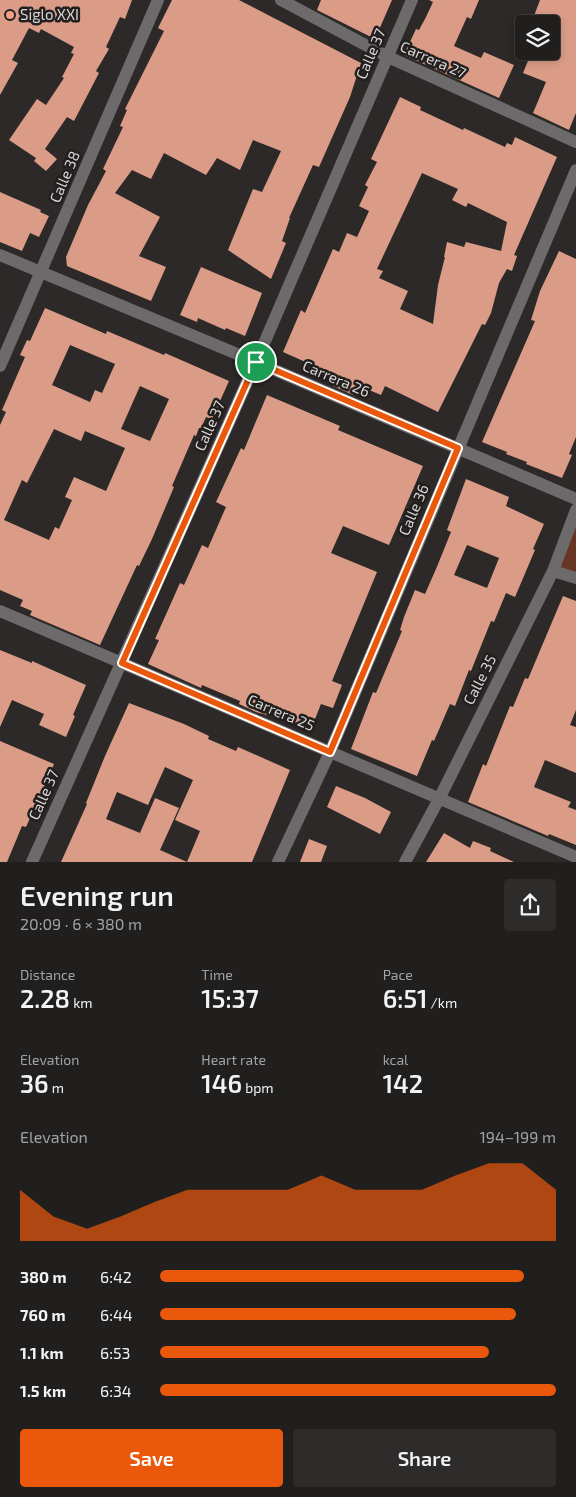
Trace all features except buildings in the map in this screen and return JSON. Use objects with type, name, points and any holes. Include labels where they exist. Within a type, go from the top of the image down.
[{"type":"street","name":"Calle 38","points":[[0,366],[158,0]]},
{"type":"street","name":"Carrera 27","points":[[281,0],[388,57],[576,142]]},
{"type":"street","name":"Calle 37","points":[[32,862],[256,362],[412,0]]},
{"type":"street","name":"Calle 36","points":[[278,862],[330,752],[576,170]]},
{"type":"street","name":"Carrera 26","points":[[0,255],[42,271],[576,499]]},
{"type":"street","name":"Calle 35","points":[[405,862],[553,571],[576,510]]},
{"type":"street","points":[[553,571],[576,578]]},
{"type":"street","name":"Carrera 25","points":[[0,611],[576,857]]},
{"type":"shaded area","points":[[576,512],[576,578],[553,571]]},
{"type":"place","name":"Siglo XXI","points":[[10,15]]},
{"type":"route","points":[[256,362],[458,448],[330,752],[122,663],[256,362]]}]
